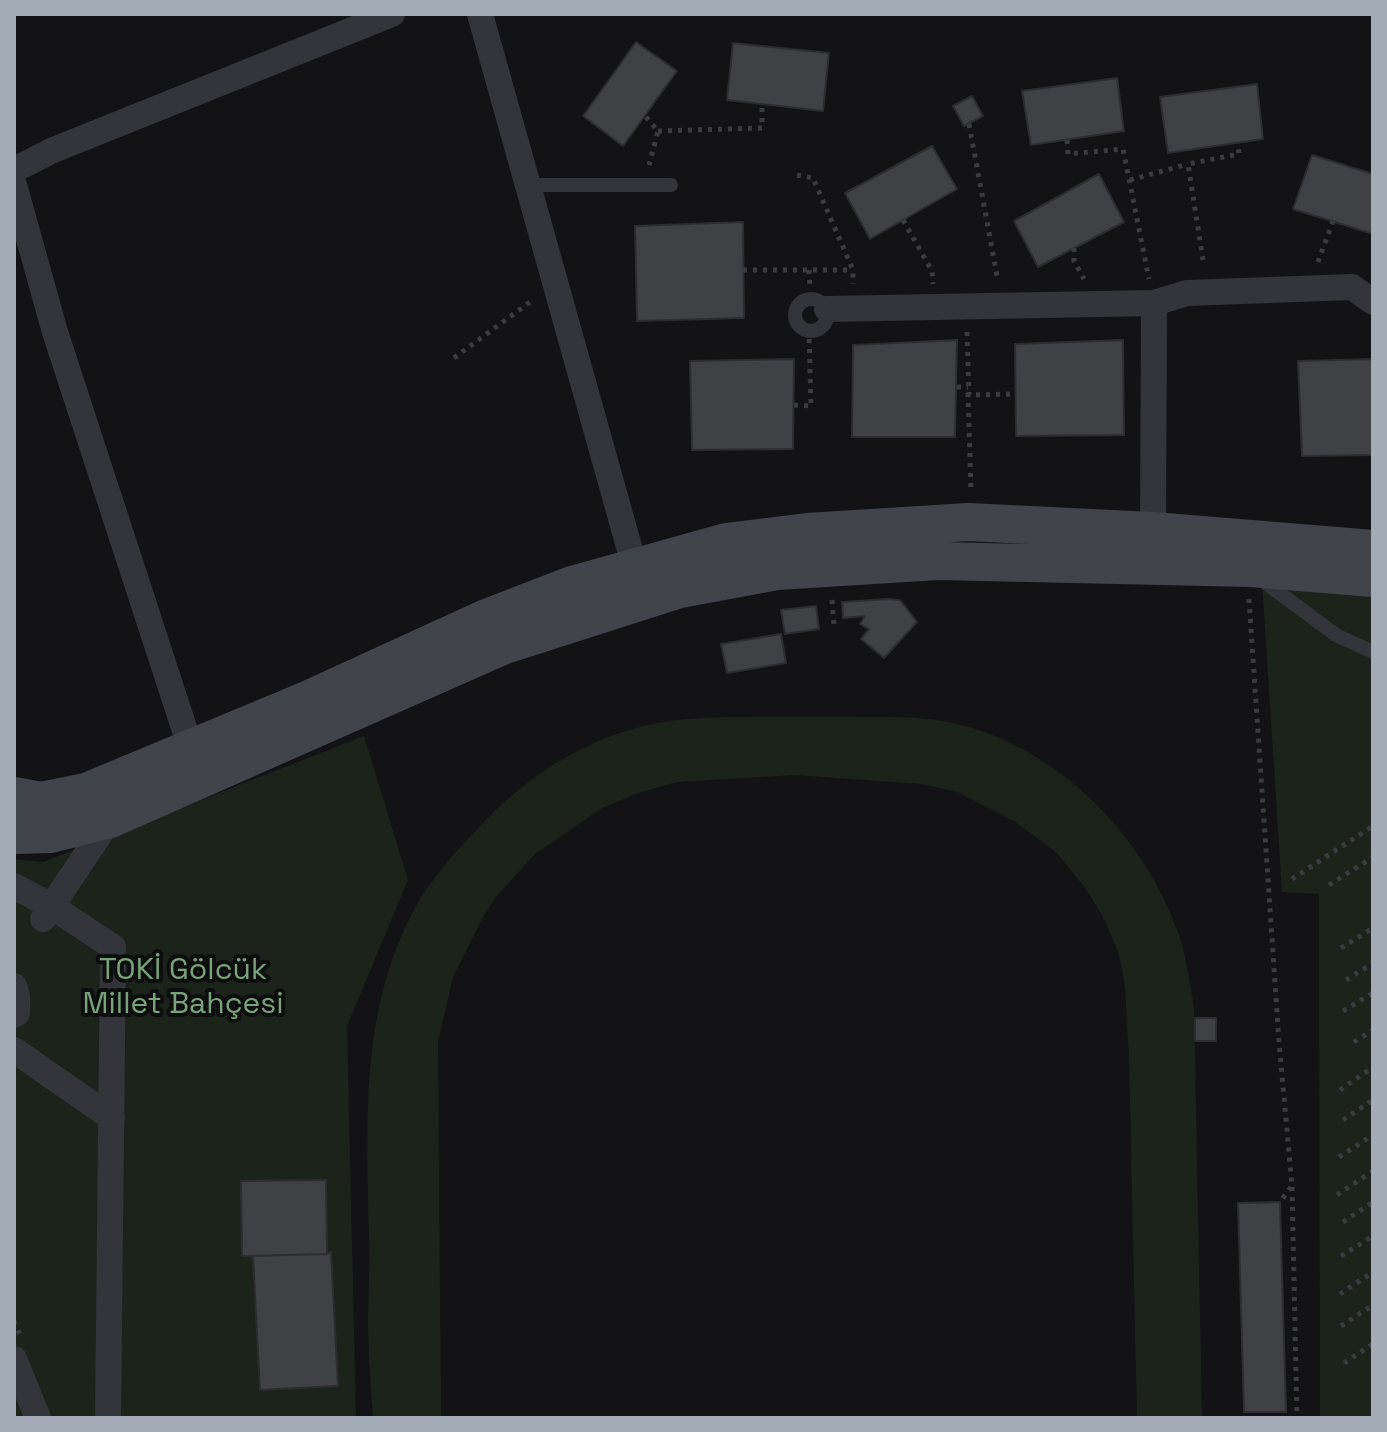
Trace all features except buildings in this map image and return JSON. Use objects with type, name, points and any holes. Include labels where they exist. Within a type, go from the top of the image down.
[{"type":"main road","points":[[14,796],[41,801],[86,792],[307,700],[484,619],[572,585],[726,542],[807,532],[968,522],[1153,531],[1373,549]]},
{"type":"main road","points":[[14,835],[50,834],[110,819],[502,646],[680,589],[777,571],[938,561],[1250,581],[1373,578]]},
{"type":"street","points":[[14,170],[64,145],[392,14]]},
{"type":"street","points":[[480,14],[635,568]]},
{"type":"street","points":[[14,185],[55,332],[191,749]]},
{"type":"street","points":[[818,304],[967,307],[1154,303],[1187,293],[1352,287],[1373,302]]},
{"type":"street","points":[[1153,531],[1154,303]]},
{"type":"street","points":[[46,913],[110,819]]},
{"type":"street","points":[[14,886],[46,913],[113,947],[108,1418]]},
{"type":"street","points":[[14,986],[17,996],[17,1013],[14,1015]]},
{"type":"street","points":[[14,1050],[112,1118]]},
{"type":"street","points":[[14,1359],[38,1418]]},
{"type":"lane","points":[[529,185],[671,185]]},
{"type":"lane","points":[[800,302],[818,304],[824,325],[809,331],[799,326],[795,316],[800,302]]},
{"type":"lane","points":[[1250,581],[1262,581],[1336,635],[1373,652]]},
{"type":"path","points":[[760,140],[762,104]]},
{"type":"path","points":[[646,117],[658,131]]},
{"type":"path","points":[[969,124],[998,272],[999,306]]},
{"type":"path","points":[[658,131],[762,128]]},
{"type":"path","points":[[644,185],[658,131]]},
{"type":"path","points":[[1067,140],[1068,154],[1123,149],[1154,303]]},
{"type":"path","points":[[1130,180],[1239,154],[1238,143]]},
{"type":"path","points":[[1188,164],[1203,260]]},
{"type":"path","points":[[743,270],[853,270],[813,178],[797,175]]},
{"type":"path","points":[[903,220],[932,271]]},
{"type":"path","points":[[1318,258],[1333,221]]},
{"type":"path","points":[[809,270],[818,304]]},
{"type":"path","points":[[454,358],[541,293]]},
{"type":"path","points":[[967,307],[971,504]]},
{"type":"path","points":[[794,405],[811,406],[809,331]]},
{"type":"path","points":[[957,387],[968,389]]},
{"type":"path","points":[[968,389],[969,395],[1015,394]]},
{"type":"path","points":[[1250,581],[1279,1042],[1292,1186],[1297,1418]]},
{"type":"path","points":[[831,591],[834,625]]},
{"type":"path","points":[[1292,879],[1373,826]]},
{"type":"path","points":[[1329,885],[1373,857]]},
{"type":"path","points":[[1341,948],[1373,928]]},
{"type":"path","points":[[1346,980],[1373,963]]},
{"type":"path","points":[[1343,1011],[1373,993]]},
{"type":"path","points":[[1354,1042],[1373,1030]]},
{"type":"path","points":[[1340,1090],[1373,1067]]},
{"type":"path","points":[[1343,1120],[1373,1100]]},
{"type":"path","points":[[1339,1157],[1373,1135]]},
{"type":"path","points":[[1337,1195],[1373,1171]]},
{"type":"path","points":[[1280,1202],[1292,1186]]},
{"type":"path","points":[[1343,1222],[1373,1202]]},
{"type":"path","points":[[1341,1256],[1373,1236]]},
{"type":"path","points":[[1340,1294],[1373,1272]]},
{"type":"path","points":[[1341,1326],[1373,1305]]},
{"type":"path","points":[[1344,1363],[1373,1344]]},
{"type":"green space","points":[[1262,581],[1373,590],[1373,1418],[1320,1418],[1319,894],[1282,892]]},
{"type":"green space","points":[[728,717],[917,718],[953,723],[992,735],[1029,753],[1095,803],[1123,834],[1146,867],[1166,903],[1181,941],[1194,1007],[1202,1418],[1137,1418],[1125,987],[1119,954],[1103,917],[1086,889],[1057,853],[1014,821],[957,792],[922,784],[794,775],[677,782],[638,793],[602,808],[535,854],[496,897],[453,977],[438,1042],[441,1418],[373,1418],[368,1321],[370,1067],[384,985],[416,906],[439,872],[485,821],[519,790],[558,762],[600,741],[644,726],[675,720]]},
{"type":"green space","name":"TOKİ Gölcük Millet Bahçesi","points":[[364,736],[408,880],[347,1026],[356,1418],[14,1418],[14,859],[43,862]]}]
